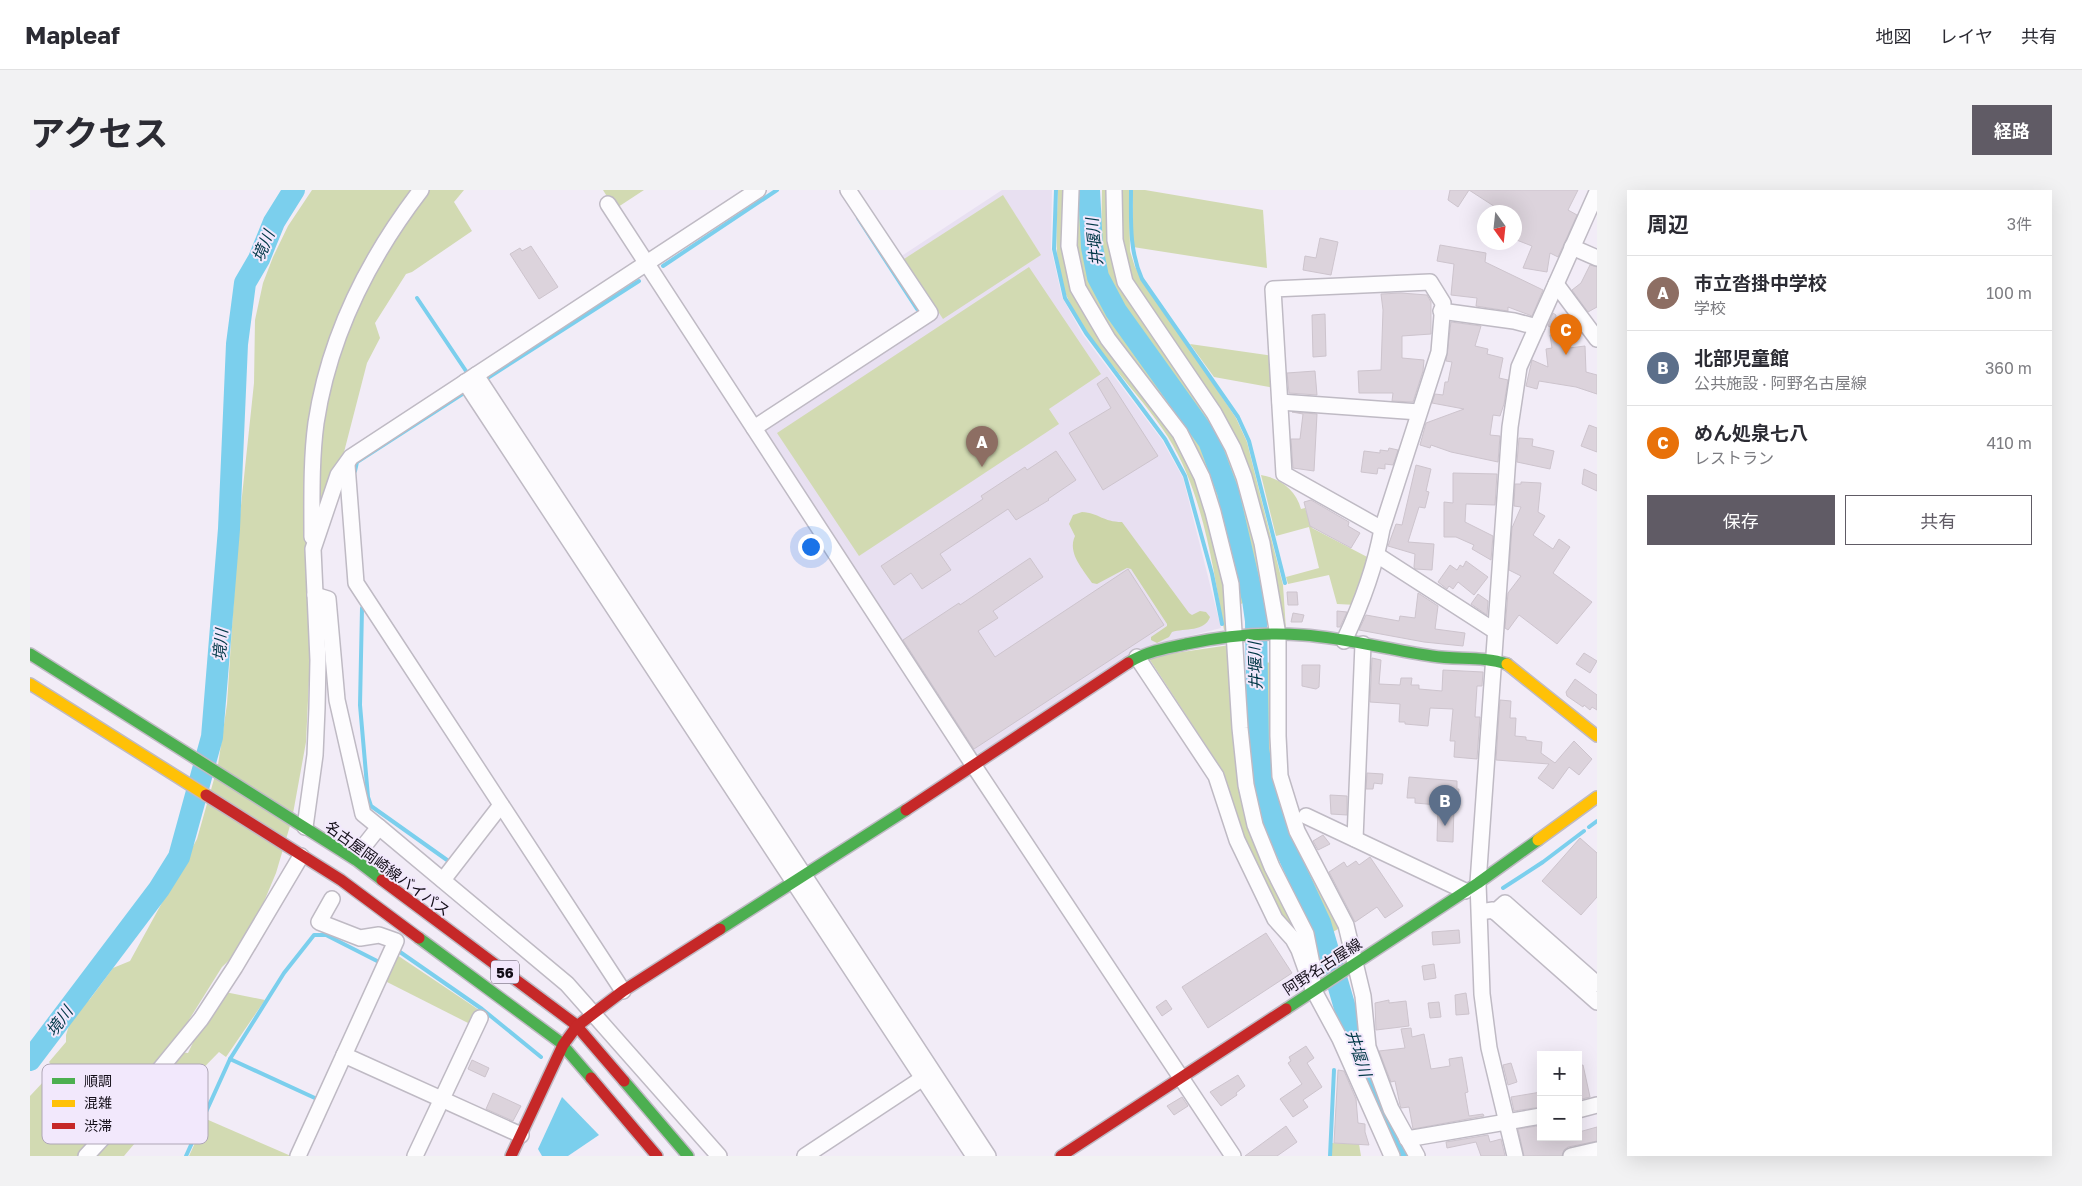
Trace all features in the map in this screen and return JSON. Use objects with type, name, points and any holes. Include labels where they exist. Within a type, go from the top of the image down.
[{"type":"main road","points":[[516,1151],[563,1045],[577,1026],[623,991],[974,766],[1137,657],[1164,648],[1235,637],[1302,635],[1441,658],[1494,659],[1510,665],[1596,732]]},
{"type":"main road","name":"名古屋岡崎線バイパス","points":[[30,654],[356,860],[577,1026],[688,1156]]},
{"type":"main road","name":"56","points":[[30,684],[341,880],[563,1045],[657,1156]]},
{"type":"main road","name":"阿野名古屋線","points":[[1061,1156],[1315,988],[1465,892],[1597,797]]},
{"type":"street","points":[[299,823],[315,755],[318,660],[312,500],[316,424],[336,339],[357,290],[387,238],[421,190]]},
{"type":"street","points":[[313,549],[338,475],[351,457],[758,190]]},
{"type":"street","points":[[754,428],[930,313],[848,190]]},
{"type":"street","points":[[1071,190],[1069,246],[1078,288],[1108,339],[1180,433],[1202,477],[1213,512],[1231,584],[1246,785],[1256,826],[1272,867],[1306,934],[1315,988]]},
{"type":"street","points":[[1114,190],[1115,240],[1125,282],[1214,413],[1233,448],[1241,470],[1262,542],[1276,635],[1280,776],[1297,830],[1346,925],[1363,996],[1368,1047],[1380,1084],[1417,1156]]},
{"type":"street","points":[[1515,1156],[1489,1048],[1483,1003],[1487,912],[1478,883],[1513,396],[1519,367],[1597,192]]},
{"type":"street","points":[[608,204],[974,766],[1232,1156]]},
{"type":"street","points":[[1572,247],[1597,258]]},
{"type":"street","points":[[1344,641],[1359,609],[1377,555],[1382,529],[1418,412],[1439,352],[1443,303],[1430,282],[1273,288],[1284,474],[1382,529]]},
{"type":"street","points":[[1556,284],[1597,338]]},
{"type":"street","points":[[1441,311],[1536,327]]},
{"type":"street","points":[[471,378],[799,879],[988,1156]]},
{"type":"street","points":[[1280,402],[1418,412]]},
{"type":"street","points":[[347,465],[356,583],[623,991]]},
{"type":"street","points":[[1377,555],[1495,631]]},
{"type":"street","points":[[315,595],[328,599],[337,700],[363,814],[567,984],[719,1156]]},
{"type":"street","points":[[1355,839],[1363,644]]},
{"type":"street","points":[[1137,657],[1216,776],[1237,840],[1276,919],[1293,938],[1392,1156]]},
{"type":"street","points":[[443,880],[501,805]]},
{"type":"street","points":[[1306,816],[1465,892]]},
{"type":"street","points":[[364,846],[379,827]]},
{"type":"street","points":[[164,1064],[201,1019],[301,856]]},
{"type":"street","points":[[799,879],[974,1156]]},
{"type":"street","points":[[298,1156],[396,941],[379,935],[360,938],[319,922],[332,899]]},
{"type":"street","points":[[1487,912],[1505,903],[1597,984]]},
{"type":"street","points":[[1487,912],[1597,1002]]},
{"type":"street","points":[[415,1156],[480,1018]]},
{"type":"street","points":[[344,1055],[441,1098],[516,1151]]},
{"type":"street","points":[[805,1156],[923,1078]]},
{"type":"street","points":[[1582,1109],[1597,1106]]},
{"type":"street","points":[[1407,1139],[1450,1134],[1537,1117]]},
{"type":"street","points":[[86,1156],[97,1144]]},
{"type":"street","points":[[1571,1156],[1597,1150]]},
{"type":"shaded area","points":[[1002,190],[1052,190],[1051,248],[1062,297],[1083,335],[1162,440],[1183,478],[1221,628],[1166,642],[975,755],[763,430],[937,314],[900,257]]},
{"type":"green space","points":[[312,190],[414,190],[324,369],[306,742],[292,819],[276,873],[242,948],[222,967],[172,1047],[158,1064],[50,1064],[49,1062],[66,1042],[66,1035],[73,1013],[90,999],[113,968],[130,961],[197,839],[218,765],[227,704],[238,534],[254,383],[255,320],[263,283],[288,226]]},
{"type":"green space","points":[[426,190],[464,190],[454,202],[472,231],[412,272],[406,274],[375,323],[380,338],[367,363],[343,456],[315,533],[319,423],[341,342],[360,294]]},
{"type":"green space","points":[[603,190],[644,190],[615,209]]},
{"type":"green space","points":[[1058,190],[1068,190],[1067,263],[1188,454],[1228,584],[1229,629],[1224,630],[1205,531],[1190,482],[1180,459],[1156,420],[1102,353],[1078,318],[1068,299],[1063,286],[1058,259]]},
{"type":"green space","points":[[1074,190],[1085,190],[1083,223],[1085,255],[1090,276],[1099,297],[1125,338],[1189,418],[1202,438],[1218,474],[1236,539],[1247,601],[1235,607],[1206,478],[1097,317],[1075,263]]},
{"type":"green space","points":[[1102,190],[1111,190],[1113,250],[1212,415],[1242,483],[1269,604],[1259,603],[1257,600],[1231,488],[1216,447],[1202,420],[1125,309],[1109,281],[1101,245]]},
{"type":"green space","points":[[1117,190],[1129,190],[1130,251],[1135,267],[1236,418],[1247,442],[1283,585],[1286,630],[1283,630],[1246,475],[1130,283],[1122,260]]},
{"type":"green space","points":[[1133,190],[1145,190],[1263,210],[1267,268],[1133,247]]},
{"type":"green space","points":[[1003,195],[1041,255],[943,319],[904,259]]},
{"type":"green space","points":[[1029,267],[1101,374],[1049,409],[1059,424],[859,556],[777,433]]},
{"type":"green space","points":[[1190,344],[1273,356],[1275,388],[1214,377]]},
{"type":"green space","points":[[1261,475],[1281,482],[1291,491],[1299,502],[1301,509],[1305,508],[1312,528],[1371,559],[1357,605],[1337,604],[1329,575],[1288,584],[1286,577],[1319,568],[1309,527],[1276,536]]},
{"type":"green space","points":[[1082,512],[1110,521],[1122,522],[1189,613],[1192,615],[1200,611],[1206,612],[1210,617],[1207,622],[1194,629],[1172,632],[1169,637],[1157,643],[1151,640],[1151,637],[1167,626],[1167,624],[1131,569],[1127,568],[1097,584],[1092,583],[1077,561],[1073,549],[1075,536],[1069,524],[1073,515]]},
{"type":"green space","points":[[1230,645],[1242,791],[1305,949],[1283,916],[1243,834],[1224,773],[1148,657]]},
{"type":"green space","points":[[1274,662],[1274,748],[1340,928],[1329,934],[1280,829],[1287,827],[1286,824],[1279,825],[1268,784],[1263,742],[1260,682],[1262,663]]},
{"type":"green space","points":[[397,955],[479,1010],[472,1025],[385,981]]},
{"type":"green space","points":[[225,992],[265,1000],[226,1057],[219,1052],[207,1064],[169,1064],[179,1052],[188,1053],[200,1028]]},
{"type":"green space","points":[[42,1083],[42,1144],[91,1144],[81,1156],[30,1156],[30,1096]]},
{"type":"green space","points":[[208,1120],[291,1156],[189,1156],[195,1144],[208,1144]]},
{"type":"green space","points":[[1332,1143],[1359,1144],[1361,1156],[1331,1156]]},
{"type":"green space","points":[[102,1144],[134,1144],[124,1156],[92,1156]]},
{"type":"water","points":[[562,1097],[599,1135],[568,1156],[542,1156],[538,1149]]},
{"type":"building","points":[[1450,190],[1469,190],[1458,207],[1448,200]]},
{"type":"building","points":[[1469,190],[1578,190],[1568,210],[1577,215],[1558,257],[1550,253],[1547,272],[1523,268],[1532,246],[1522,242],[1522,205],[1492,205]]},
{"type":"building","points":[[1320,238],[1338,242],[1331,275],[1303,270],[1305,256],[1316,258]]},
{"type":"building","points":[[1440,245],[1486,253],[1485,262],[1543,290],[1532,316],[1508,307],[1508,311],[1476,306],[1477,298],[1451,295],[1454,264],[1437,261]]},
{"type":"building","points":[[531,246],[558,287],[539,299],[510,254],[520,248],[522,251]]},
{"type":"building","points":[[1590,265],[1597,267],[1597,307],[1588,312],[1572,290],[1581,283]]},
{"type":"building","points":[[1381,294],[1427,295],[1431,302],[1431,334],[1402,336],[1402,358],[1424,360],[1423,371],[1413,402],[1392,401],[1393,393],[1359,393],[1358,371],[1381,370],[1383,310]]},
{"type":"building","points":[[1553,313],[1556,315],[1555,329],[1548,326]]},
{"type":"building","points":[[1325,314],[1326,356],[1313,357],[1312,315]]},
{"type":"building","points":[[1451,322],[1481,326],[1475,346],[1488,349],[1487,354],[1503,358],[1499,378],[1508,380],[1504,404],[1500,416],[1493,415],[1490,435],[1500,436],[1498,462],[1451,452],[1431,445],[1430,448],[1420,445],[1426,423],[1464,409],[1432,403],[1435,394],[1443,395],[1445,382],[1448,382],[1452,362],[1446,361]]},
{"type":"building","points":[[1561,334],[1562,345],[1569,344],[1569,348],[1585,346],[1586,372],[1597,375],[1597,394],[1576,387],[1539,381],[1537,389],[1526,386],[1532,360],[1548,367],[1546,349],[1552,348],[1550,335]]},
{"type":"building","points":[[1315,371],[1317,395],[1289,393],[1287,373]]},
{"type":"building","points":[[1107,377],[1158,456],[1103,490],[1069,433],[1111,408],[1097,384]]},
{"type":"building","points":[[1292,412],[1317,414],[1314,471],[1293,468],[1291,439],[1300,439],[1303,414]]},
{"type":"building","points":[[1589,425],[1597,428],[1597,452],[1581,446]]},
{"type":"building","points":[[1519,438],[1533,439],[1532,446],[1554,451],[1550,469],[1517,462]]},
{"type":"building","points":[[1389,448],[1398,450],[1393,465],[1385,464],[1385,469],[1378,468],[1377,474],[1361,472],[1364,451],[1380,453],[1380,450],[1388,451]]},
{"type":"building","points":[[1056,451],[1076,480],[1049,500],[1016,520],[1008,509],[940,554],[951,570],[922,589],[911,573],[894,585],[881,566],[983,499],[981,496],[1025,467],[1027,470]]},
{"type":"building","points":[[1416,465],[1431,469],[1426,491],[1429,492],[1425,508],[1419,507],[1408,542],[1434,544],[1432,570],[1415,569],[1415,554],[1388,546],[1396,524],[1402,525]]},
{"type":"building","points":[[1584,469],[1597,475],[1597,491],[1582,484]]},
{"type":"building","points":[[1453,473],[1497,474],[1495,505],[1466,504],[1465,522],[1493,536],[1491,560],[1472,549],[1474,545],[1456,537],[1444,537],[1444,502],[1453,503]]},
{"type":"building","points":[[1521,482],[1541,483],[1538,512],[1545,516],[1533,535],[1553,549],[1559,539],[1570,547],[1553,573],[1592,602],[1557,644],[1519,615],[1508,630],[1505,628],[1508,593],[1521,576],[1509,570],[1512,528],[1521,507],[1514,506],[1515,484],[1521,484]]},
{"type":"building","points":[[1311,500],[1349,522],[1348,526],[1360,533],[1351,548],[1310,526],[1304,502]]},
{"type":"building","points":[[1030,558],[1043,577],[993,611],[998,618],[978,631],[995,657],[1128,569],[1164,625],[974,749],[903,640],[959,603],[960,605]]},
{"type":"building","points":[[1466,561],[1488,577],[1474,595],[1458,582],[1453,589],[1449,586],[1447,589],[1438,582],[1450,565],[1457,570],[1460,565],[1463,567]]},
{"type":"building","points":[[1287,592],[1297,592],[1298,605],[1288,605]]},
{"type":"building","points":[[1418,593],[1438,606],[1435,629],[1465,633],[1463,646],[1424,642],[1359,630],[1366,615],[1399,621],[1400,616],[1415,618]]},
{"type":"building","points":[[1478,594],[1488,601],[1487,615],[1471,604]]},
{"type":"building","points":[[1337,611],[1347,612],[1340,627],[1337,627]]},
{"type":"building","points":[[1293,613],[1304,615],[1302,622],[1291,622]]},
{"type":"building","points":[[1584,653],[1597,661],[1590,673],[1576,664]]},
{"type":"building","points":[[1372,658],[1381,660],[1379,684],[1400,685],[1401,678],[1412,678],[1411,685],[1419,685],[1419,689],[1442,691],[1443,670],[1483,672],[1482,686],[1477,686],[1475,717],[1480,717],[1477,759],[1454,757],[1455,741],[1450,741],[1453,709],[1430,708],[1428,726],[1399,722],[1400,704],[1370,702]]},
{"type":"building","points":[[1302,665],[1320,665],[1319,687],[1316,689],[1302,686]]},
{"type":"building","points":[[1575,679],[1597,695],[1597,710],[1592,707],[1590,710],[1584,705],[1583,707],[1567,696],[1566,692]]},
{"type":"building","points":[[1500,700],[1511,701],[1510,718],[1516,718],[1515,736],[1526,737],[1526,740],[1542,742],[1541,753],[1555,763],[1574,741],[1592,759],[1579,775],[1569,767],[1553,789],[1538,778],[1549,764],[1496,760]]},
{"type":"building","points":[[1367,773],[1383,774],[1382,784],[1374,783],[1373,789],[1366,789]]},
{"type":"building","points":[[1409,777],[1457,781],[1457,789],[1459,789],[1458,799],[1456,799],[1454,806],[1453,842],[1437,841],[1438,805],[1415,803],[1415,798],[1407,798]]},
{"type":"building","points":[[1330,795],[1347,796],[1347,815],[1331,814]]},
{"type":"building","points":[[1323,835],[1330,844],[1318,850],[1313,841]]},
{"type":"building","points":[[1580,838],[1597,853],[1597,897],[1581,915],[1542,881]]},
{"type":"building","points":[[1370,857],[1403,906],[1385,918],[1377,907],[1355,922],[1329,872],[1344,862],[1347,867],[1356,861],[1359,865]]},
{"type":"building","points":[[1459,930],[1460,943],[1433,945],[1432,932]]},
{"type":"building","points":[[1266,933],[1292,973],[1208,1028],[1182,987]]},
{"type":"building","points":[[1434,964],[1436,978],[1424,980],[1422,966]]},
{"type":"building","points":[[1466,993],[1469,1014],[1456,1015],[1455,995]]},
{"type":"building","points":[[1166,1000],[1172,1009],[1162,1016],[1156,1007]]},
{"type":"building","points":[[1389,1000],[1389,1003],[1406,1001],[1409,1026],[1376,1030],[1375,1003]]},
{"type":"building","points":[[1439,1002],[1441,1017],[1430,1018],[1428,1003]]},
{"type":"building","points":[[1411,1028],[1412,1037],[1424,1034],[1431,1069],[1450,1066],[1449,1059],[1462,1057],[1468,1092],[1465,1093],[1469,1116],[1483,1114],[1484,1116],[1413,1129],[1409,1107],[1401,1108],[1395,1081],[1391,1082],[1379,1051],[1405,1048],[1401,1029]]},
{"type":"building","points":[[1306,1046],[1314,1058],[1307,1063],[1322,1087],[1303,1100],[1308,1107],[1293,1117],[1280,1099],[1302,1084],[1288,1063],[1291,1061],[1289,1057]]},
{"type":"building","points":[[472,1060],[489,1068],[485,1077],[468,1069]]},
{"type":"building","points":[[1511,1063],[1517,1082],[1508,1085],[1503,1065]]},
{"type":"building","points":[[1582,1065],[1590,1097],[1582,1099],[1582,1096]]},
{"type":"building","points":[[1338,1070],[1344,1071],[1356,1099],[1358,1123],[1365,1124],[1369,1145],[1334,1143]]},
{"type":"building","points":[[1238,1075],[1245,1086],[1236,1093],[1237,1095],[1221,1106],[1210,1092]]},
{"type":"building","points":[[493,1093],[521,1106],[513,1121],[486,1109]]},
{"type":"building","points":[[1537,1093],[1537,1108],[1514,1111],[1511,1097]]},
{"type":"building","points":[[1182,1097],[1188,1106],[1174,1115],[1167,1106]]},
{"type":"building","points":[[1286,1126],[1297,1142],[1277,1156],[1245,1156]]},
{"type":"building","points":[[1537,1126],[1537,1141],[1582,1141],[1582,1131],[1597,1127],[1597,1141],[1568,1147],[1564,1150],[1562,1156],[1524,1156],[1518,1129]]},
{"type":"building","points":[[1488,1135],[1490,1142],[1501,1139],[1505,1156],[1481,1156],[1476,1142],[1447,1148],[1446,1142]]},
{"type":"waterway","name":"境川","points":[[30,1060],[159,889],[179,857],[212,737],[229,529],[237,344],[245,283],[259,259],[274,222],[294,190]]},
{"type":"waterway","points":[[663,266],[777,190]]},
{"type":"waterway","points":[[1056,190],[1054,249],[1065,298],[1086,333],[1165,439],[1185,476],[1212,574],[1222,624]]},
{"type":"waterway","name":"井堰川","points":[[1089,190],[1092,247],[1098,277],[1116,311],[1209,441],[1228,492],[1253,600],[1256,621],[1258,749],[1268,803],[1276,828],[1320,923],[1365,1076],[1404,1156]]},
{"type":"waterway","points":[[1131,190],[1133,246],[1142,279],[1238,417],[1249,441],[1285,583]]},
{"type":"waterway","points":[[858,218],[917,309]]},
{"type":"waterway","points":[[486,379],[639,281]]},
{"type":"waterway","points":[[417,298],[466,371]]},
{"type":"waterway","points":[[355,471],[357,462],[467,391]]},
{"type":"waterway","points":[[362,608],[360,705],[368,797],[371,806],[447,860]]},
{"type":"waterway","points":[[1589,827],[1597,821]]},
{"type":"waterway","points":[[1276,828],[1286,825]]},
{"type":"waterway","points":[[1503,888],[1543,862],[1584,831]]},
{"type":"waterway","points":[[208,1108],[230,1059],[284,973],[314,935],[326,935],[381,963]]},
{"type":"waterway","points":[[400,952],[482,1009],[541,1057]]},
{"type":"waterway","points":[[230,1059],[317,1099]]},
{"type":"waterway","points":[[1330,1156],[1334,1070]]},
{"type":"waterway","points":[[186,1156],[191,1144]]},
{"type":"traffic: fast","points":[[1128,663],[1149,653],[1186,644],[1259,634],[1288,634],[1352,641],[1432,656],[1489,660],[1507,664]]},
{"type":"traffic: fast","points":[[30,654],[356,860],[382,880]]},
{"type":"traffic: fast","points":[[720,929],[906,810]]},
{"type":"traffic: fast","points":[[1286,1009],[1478,883],[1538,840]]},
{"type":"traffic: fast","points":[[419,938],[560,1042],[591,1078]]},
{"type":"traffic: fast","points":[[624,1081],[688,1156]]},
{"type":"traffic: slow","points":[[1507,664],[1597,736]]},
{"type":"traffic: slow","points":[[30,684],[206,795]]},
{"type":"traffic: slow","points":[[1538,840],[1597,797]]},
{"type":"traffic: jam","points":[[906,810],[1128,663]]},
{"type":"traffic: jam","points":[[206,795],[341,880],[419,938]]},
{"type":"traffic: jam","points":[[382,880],[575,1024],[624,1081]]},
{"type":"traffic: jam","points":[[511,1156],[563,1045],[577,1026],[623,991],[720,929]]},
{"type":"traffic: jam","points":[[1061,1156],[1286,1009]]},
{"type":"traffic: jam","points":[[591,1078],[657,1156]]},
{"type":"place","name":"めん処泉七八","points":[[1566,355]]},
{"type":"place","name":"市立沓掛中学校","points":[[982,467]]},
{"type":"place","name":"北部児童館","points":[[1445,826]]}]
